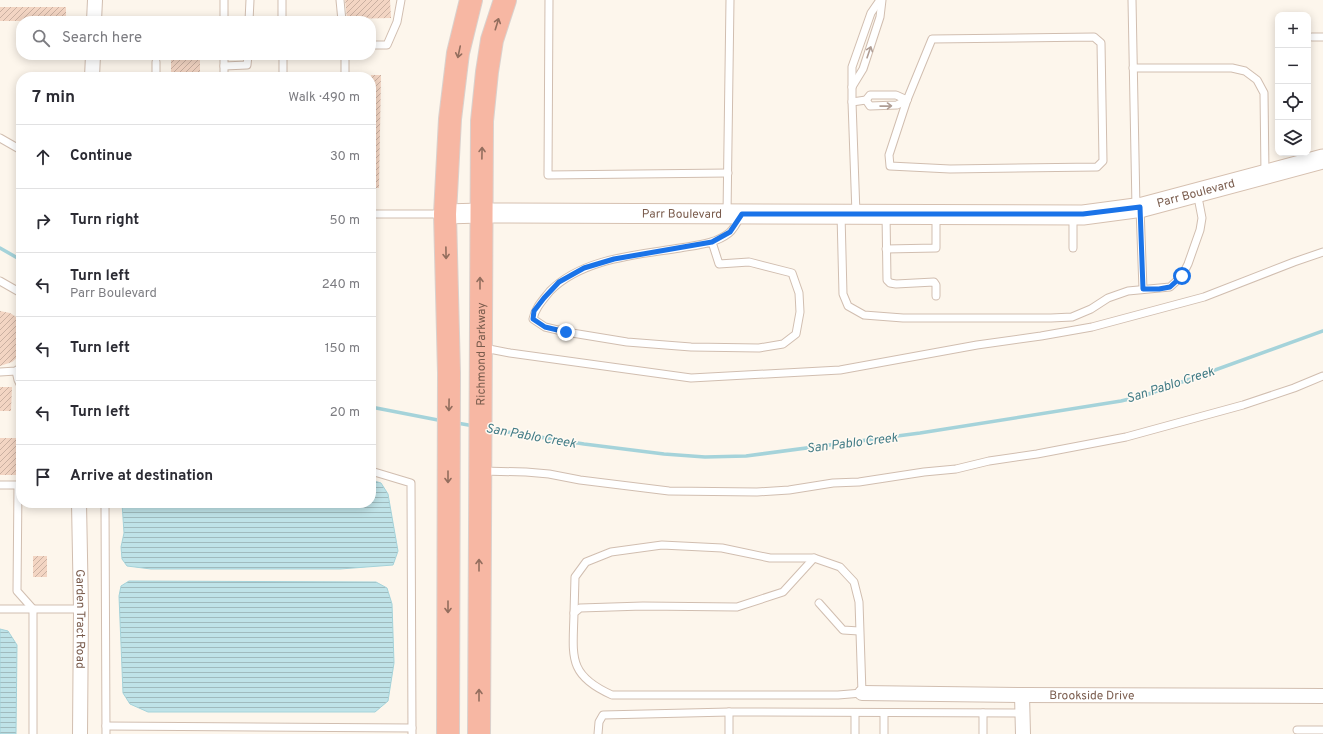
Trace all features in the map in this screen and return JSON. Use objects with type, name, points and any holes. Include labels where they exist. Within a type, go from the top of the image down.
[{"type":"highway","points":[[448,734],[449,373],[445,214],[450,119],[458,53],[471,0]]},
{"type":"highway","name":"Richmond Parkway","points":[[479,734],[482,121],[492,40],[505,0]]},
{"type":"street","points":[[94,16],[95,0]]},
{"type":"street","points":[[92,72],[93,60]]},
{"type":"street","name":"Parr Boulevard","points":[[445,214],[1073,214],[1111,212],[1138,208],[1323,159]]},
{"type":"street","name":"Garden Tract Road","points":[[80,508],[80,734]]},
{"type":"street","name":"Brookside Drive","points":[[862,693],[1323,696]]},
{"type":"street","points":[[1022,695],[1023,734]]},
{"type":"lane","points":[[224,0],[224,16]]},
{"type":"lane","points":[[249,16],[250,0]]},
{"type":"lane","points":[[282,0],[282,16]]},
{"type":"lane","points":[[340,0],[342,16]]},
{"type":"lane","points":[[376,45],[387,45],[397,22],[401,0]]},
{"type":"lane","points":[[549,0],[548,175],[728,173]]},
{"type":"lane","points":[[712,242],[719,264],[749,262],[792,273],[799,293],[800,312],[796,334],[783,344],[759,348],[691,347],[627,342],[566,332],[545,327],[533,319],[534,311],[559,282],[584,268],[614,259],[712,242],[730,232],[735,214],[728,173],[730,0]]},
{"type":"lane","points":[[852,87],[863,69],[880,17],[881,0]]},
{"type":"lane","points":[[881,0],[871,14],[852,67],[848,214],[843,294],[848,306],[864,315],[903,318],[1072,317],[1091,309],[1108,298],[1128,291],[1170,287],[1182,276],[1188,264],[1200,230],[1202,218],[1197,192]]},
{"type":"lane","points":[[1132,0],[1138,208],[1143,289]]},
{"type":"lane","points":[[866,100],[870,106],[897,105],[907,100],[932,39],[1094,37],[1101,43],[1103,161],[1096,167],[950,169],[890,166],[889,155],[907,100]]},
{"type":"lane","points":[[1312,37],[1323,37]]},
{"type":"lane","points":[[224,60],[224,72]]},
{"type":"lane","points":[[224,66],[247,65],[248,60]]},
{"type":"lane","points":[[283,60],[283,72]]},
{"type":"lane","points":[[345,60],[345,72]]},
{"type":"lane","points":[[156,62],[156,72]]},
{"type":"lane","points":[[1133,68],[1232,68],[1245,71],[1257,80],[1264,93],[1265,174]]},
{"type":"lane","points":[[852,102],[866,100],[870,95],[896,95],[907,100]]},
{"type":"lane","points":[[0,138],[16,147]]},
{"type":"lane","name":"Parr Boulevard","points":[[376,214],[445,214]]},
{"type":"lane","points":[[886,214],[887,280],[890,283],[896,284],[934,282],[936,285],[936,296]]},
{"type":"lane","points":[[886,250],[936,248],[936,214]]},
{"type":"lane","points":[[1073,214],[1073,248]]},
{"type":"lane","points":[[480,347],[510,353],[691,378],[840,370],[977,345],[1092,327],[1204,297],[1323,252]]},
{"type":"lane","points":[[0,281],[16,290]]},
{"type":"lane","points":[[0,372],[16,369]]},
{"type":"lane","points":[[480,471],[549,474],[654,489],[695,492],[757,492],[789,490],[833,483],[859,482],[924,472],[956,469],[989,461],[1037,454],[1126,437],[1243,405],[1294,388],[1323,376]]},
{"type":"lane","points":[[106,726],[412,731],[411,483],[376,472]]},
{"type":"lane","points":[[0,485],[16,485]]},
{"type":"lane","points":[[19,508],[17,591],[33,609],[33,734]]},
{"type":"lane","points":[[105,508],[106,734]]},
{"type":"lane","points":[[662,545],[722,548],[770,558],[814,558],[840,567],[854,582],[859,602],[862,693],[838,696],[612,695],[597,688],[586,679],[577,667],[573,654],[574,613],[575,578],[586,562],[610,552],[662,545]]},
{"type":"lane","points":[[574,613],[580,608],[737,607],[783,592],[814,558]]},
{"type":"lane","points":[[819,603],[843,630],[859,631]]},
{"type":"lane","points":[[0,609],[81,609]]},
{"type":"lane","points":[[598,734],[599,722],[603,715],[729,712],[1022,713]]},
{"type":"lane","points":[[729,712],[729,734]]},
{"type":"lane","points":[[855,713],[855,734]]},
{"type":"lane","points":[[884,713],[884,734]]},
{"type":"lane","points":[[983,713],[983,734]]},
{"type":"lane","points":[[1297,730],[1323,730]]},
{"type":"water","points":[[376,482],[381,483],[388,494],[398,551],[393,565],[340,569],[151,569],[127,566],[122,559],[121,547],[124,533],[122,508],[376,508]]},
{"type":"water","points":[[129,581],[376,582],[387,588],[392,604],[394,663],[388,701],[375,712],[148,712],[130,704],[123,693],[119,596],[121,586]]},
{"type":"water","points":[[0,629],[8,631],[17,645],[16,734],[0,734]]},
{"type":"building","points":[[345,0],[390,0],[391,18],[376,18],[376,16],[347,16]]},
{"type":"building","points":[[0,7],[66,7],[66,16],[16,16],[16,21],[0,21]]},
{"type":"building","points":[[171,60],[200,60],[200,72],[171,72]]},
{"type":"building","points":[[376,75],[381,75],[379,188],[376,188]]},
{"type":"building","points":[[0,311],[10,313],[16,317],[16,358],[12,362],[0,366]]},
{"type":"building","points":[[0,387],[12,387],[11,411],[0,411]]},
{"type":"building","points":[[0,438],[16,438],[16,475],[0,475]]},
{"type":"building","points":[[33,556],[47,556],[47,577],[33,577]]},
{"type":"waterway","name":"San Pablo Creek","points":[[0,248],[16,257]]},
{"type":"waterway","name":"San Pablo Creek","points":[[488,429],[584,444],[664,454],[705,457],[746,456],[920,433],[1121,401],[1146,395],[1323,331]]},
{"type":"waterway","name":"San Pablo Creek","points":[[376,408],[443,421]]},
{"type":"waterway","name":"San Pablo Creek","points":[[457,423],[474,426]]},
{"type":"route","points":[[566,332],[545,327],[533,319],[534,311],[559,282],[584,268],[614,259],[712,242],[730,232],[742,214],[1083,214],[1111,212],[1140,207],[1143,289],[1170,287],[1182,276]]}]
